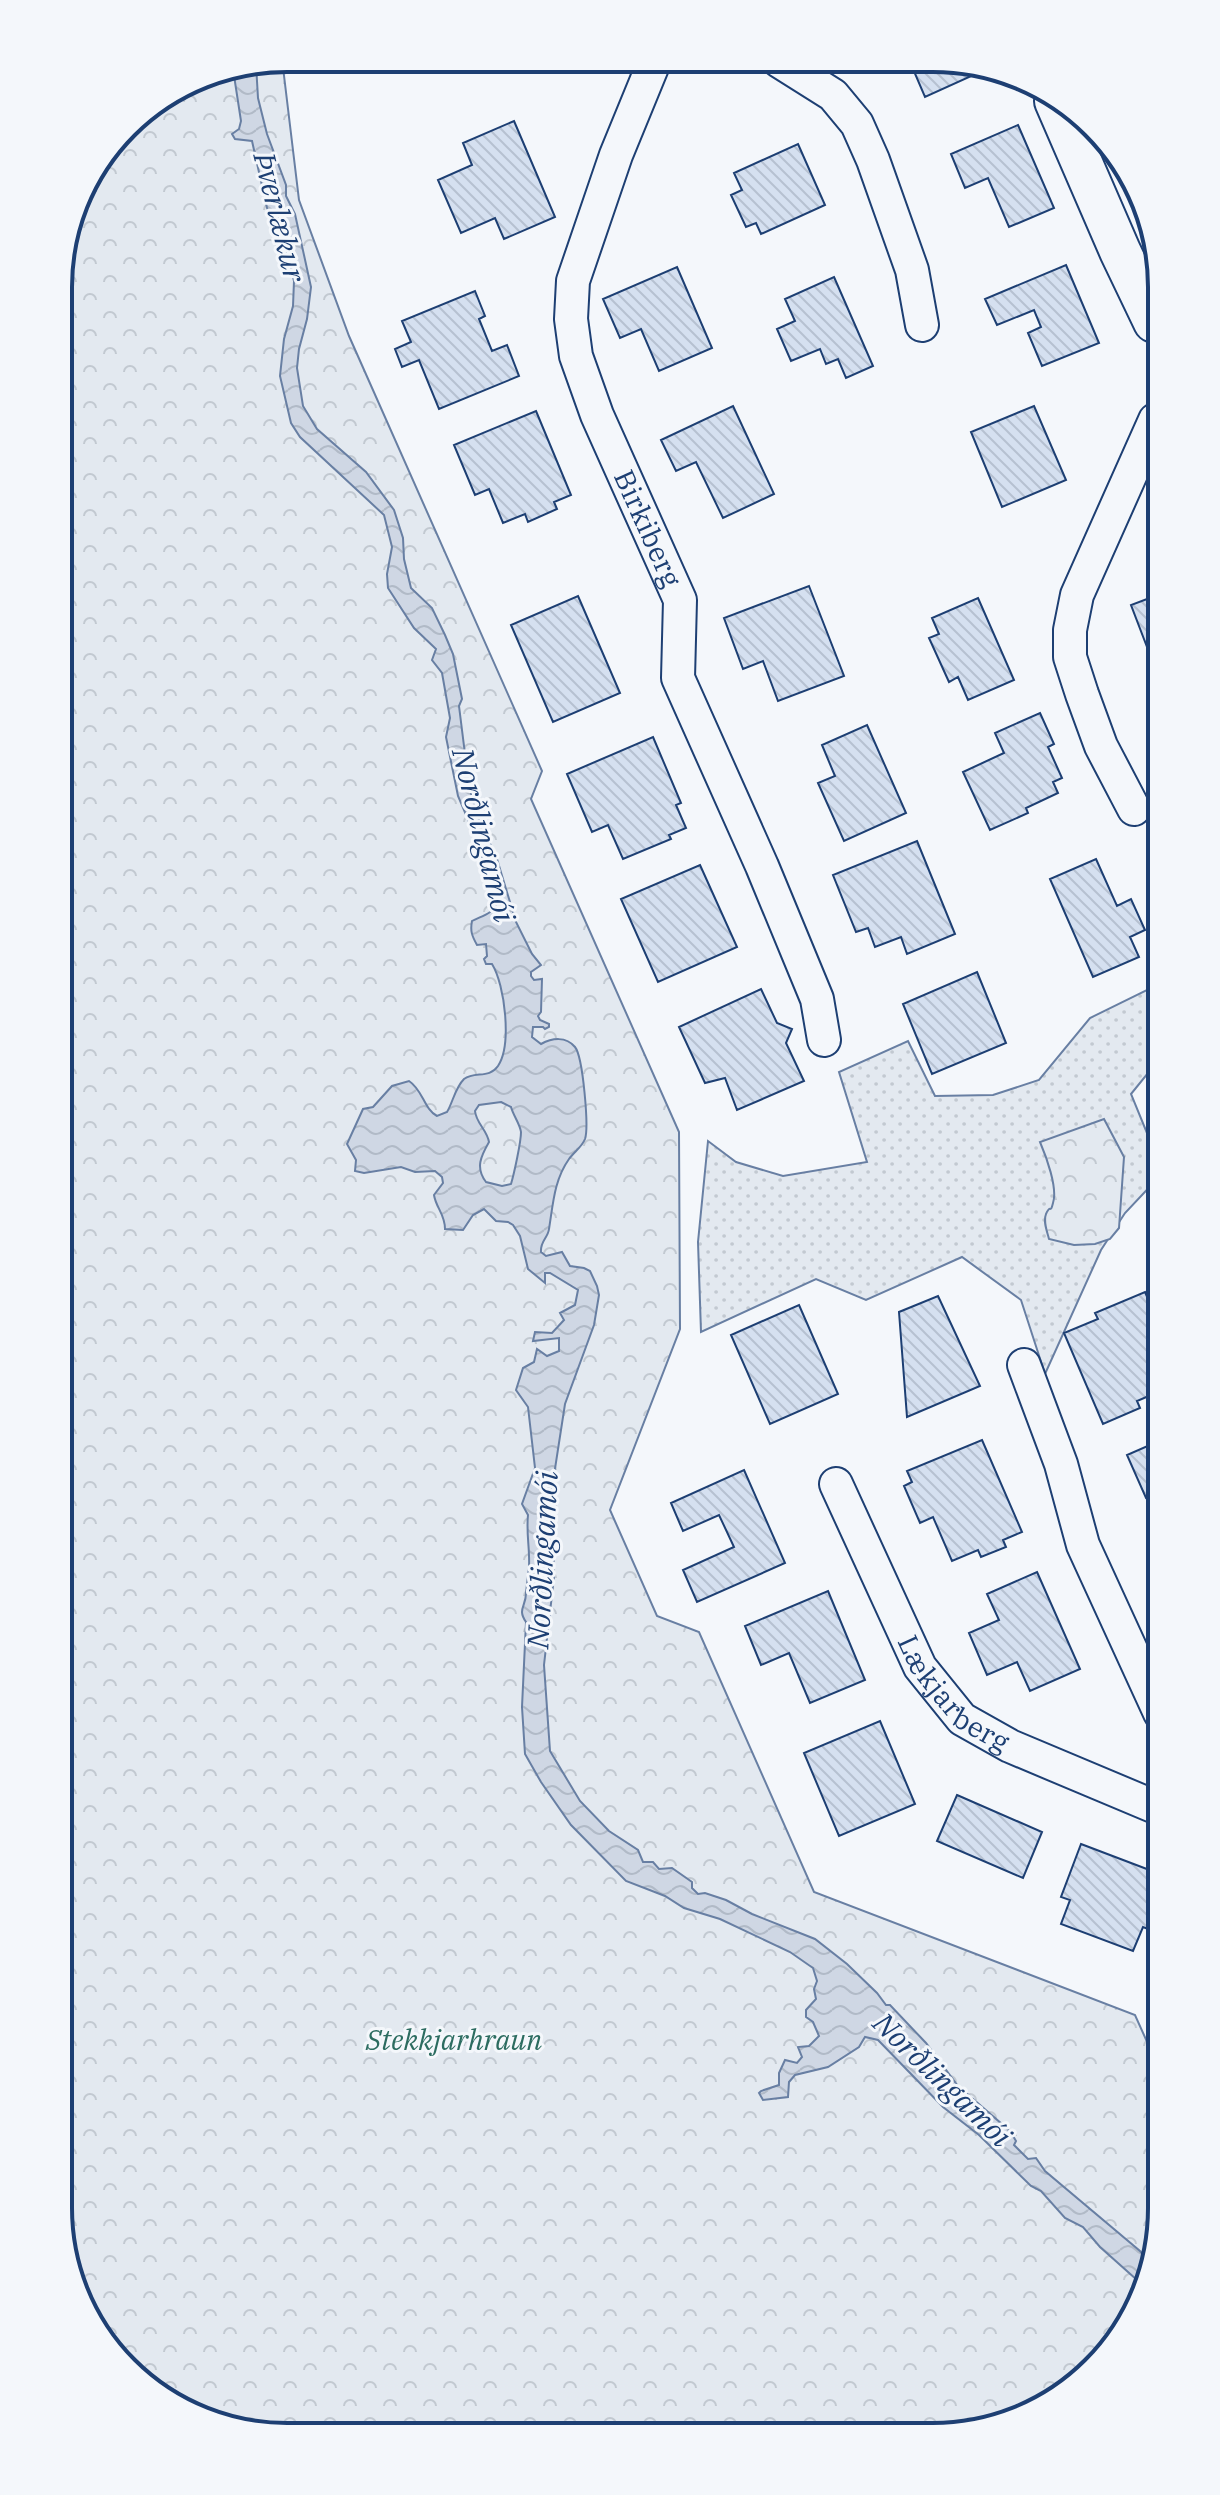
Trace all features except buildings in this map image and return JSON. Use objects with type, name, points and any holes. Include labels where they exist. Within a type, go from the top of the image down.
[{"type":"street","name":"Birkiberg","points":[[650,72],[616,155],[573,281],[571,319],[576,356],[597,415],[680,600],[678,678],[817,999],[824,1040]]},
{"type":"street","points":[[796,72],[833,95],[857,124],[912,270],[922,325]]},
{"type":"street","points":[[1061,115],[1148,309]]},
{"type":"street","points":[[1134,809],[1101,746],[1082,694],[1070,657],[1070,630],[1077,595],[1148,436]]},
{"type":"street","points":[[1024,1365],[1061,1464],[1083,1545],[1148,1687]]},
{"type":"street","name":"Lækjarberg","points":[[836,1484],[920,1667],[962,1719],[1010,1746],[1148,1804]]},
{"type":"green space","name":"Stekkjarhraun","points":[[284,72],[299,200],[349,336],[542,771],[531,799],[679,1132],[680,1329],[610,1510],[657,1616],[699,1632],[814,1892],[1135,2015],[1148,2044],[1148,2222],[1141,2263],[1132,2290],[1112,2327],[1075,2370],[1028,2401],[988,2416],[933,2423],[273,2423],[218,2412],[192,2401],[156,2379],[116,2339],[88,2290],[79,2263],[72,2208],[72,273],[79,232],[88,205],[108,168],[125,145],[156,116],[192,94],[245,76]]},
{"type":"green space","points":[[1148,989],[1148,1073],[1131,1094],[1148,1136],[1148,1189],[1125,1213],[1101,1250],[1045,1374],[1021,1300],[962,1257],[866,1300],[816,1279],[701,1332],[698,1242],[708,1141],[736,1162],[783,1176],[867,1162],[839,1072],[908,1041],[935,1096],[993,1095],[1039,1080],[1090,1018]]},
{"type":"green space","points":[[1104,1119],[1124,1157],[1119,1228],[1110,1239],[1095,1244],[1074,1245],[1049,1239],[1045,1217],[1052,1206],[1054,1189],[1040,1142]]},
{"type":"water","points":[[257,74],[258,98],[267,134],[286,185],[286,196],[295,214],[311,287],[297,368],[303,406],[317,429],[366,472],[394,510],[403,538],[411,588],[432,608],[453,654],[462,699],[459,706],[465,754],[472,775],[470,790],[477,815],[497,859],[516,922],[541,965],[531,972],[531,976],[534,980],[542,979],[541,1012],[538,1016],[549,1027],[533,1027],[532,1037],[541,1044],[554,1039],[567,1041],[575,1047],[583,1077],[585,1139],[560,1175],[548,1232],[541,1248],[546,1256],[562,1252],[570,1266],[590,1271],[599,1295],[594,1325],[565,1404],[552,1488],[554,1577],[544,1665],[550,1751],[580,1801],[609,1831],[638,1850],[643,1862],[653,1862],[659,1869],[672,1868],[692,1882],[692,1888],[698,1894],[705,1893],[726,1900],[815,1939],[847,1964],[926,2043],[958,2086],[1010,2131],[1016,2141],[1014,2145],[1028,2159],[1036,2158],[1045,2171],[1140,2251],[1143,2254],[1136,2279],[1083,2227],[1065,2218],[1041,2191],[1031,2186],[979,2135],[943,2107],[878,2040],[865,2037],[859,2047],[828,2067],[795,2075],[789,2082],[788,2097],[763,2100],[759,2093],[779,2085],[779,2073],[785,2060],[797,2063],[802,2057],[798,2047],[809,2046],[819,2036],[813,2022],[806,2017],[806,2010],[816,1999],[814,1989],[817,1981],[813,1968],[790,1952],[720,1919],[684,1908],[665,1896],[626,1881],[571,1825],[525,1754],[522,1707],[526,1622],[522,1611],[529,1560],[528,1515],[522,1504],[535,1468],[528,1407],[516,1390],[523,1368],[534,1362],[537,1349],[547,1356],[559,1351],[559,1338],[533,1341],[535,1332],[552,1333],[564,1320],[560,1313],[575,1305],[578,1290],[550,1273],[545,1273],[545,1283],[528,1269],[520,1236],[513,1225],[496,1221],[484,1209],[473,1215],[463,1230],[445,1229],[434,1195],[443,1183],[442,1177],[435,1171],[415,1172],[401,1167],[364,1173],[355,1171],[356,1160],[347,1144],[363,1109],[373,1107],[392,1086],[409,1081],[437,1116],[447,1112],[464,1079],[490,1072],[498,1066],[505,1044],[503,1000],[497,974],[492,964],[486,964],[484,959],[487,956],[486,944],[477,945],[471,928],[472,921],[490,912],[497,902],[458,796],[446,737],[450,718],[442,673],[432,660],[436,649],[414,628],[388,588],[392,547],[384,515],[300,437],[291,423],[280,376],[284,339],[293,306],[294,281],[284,241],[267,208],[252,141],[235,139],[232,134],[239,129],[241,121],[234,79]],"holes":[[[501,1102],[511,1107],[520,1129],[511,1184],[502,1186],[486,1182],[480,1167],[489,1142],[475,1111],[479,1105]]]},
{"type":"water label","name":"Þverlækur","points":[[279,217]]},
{"type":"water label","name":"Norðlingamói","points":[[483,835]]},
{"type":"water label","name":"Norðlingamói","points":[[543,1560]]},
{"type":"water label","name":"Norðlingamói","points":[[942,2080]]}]
